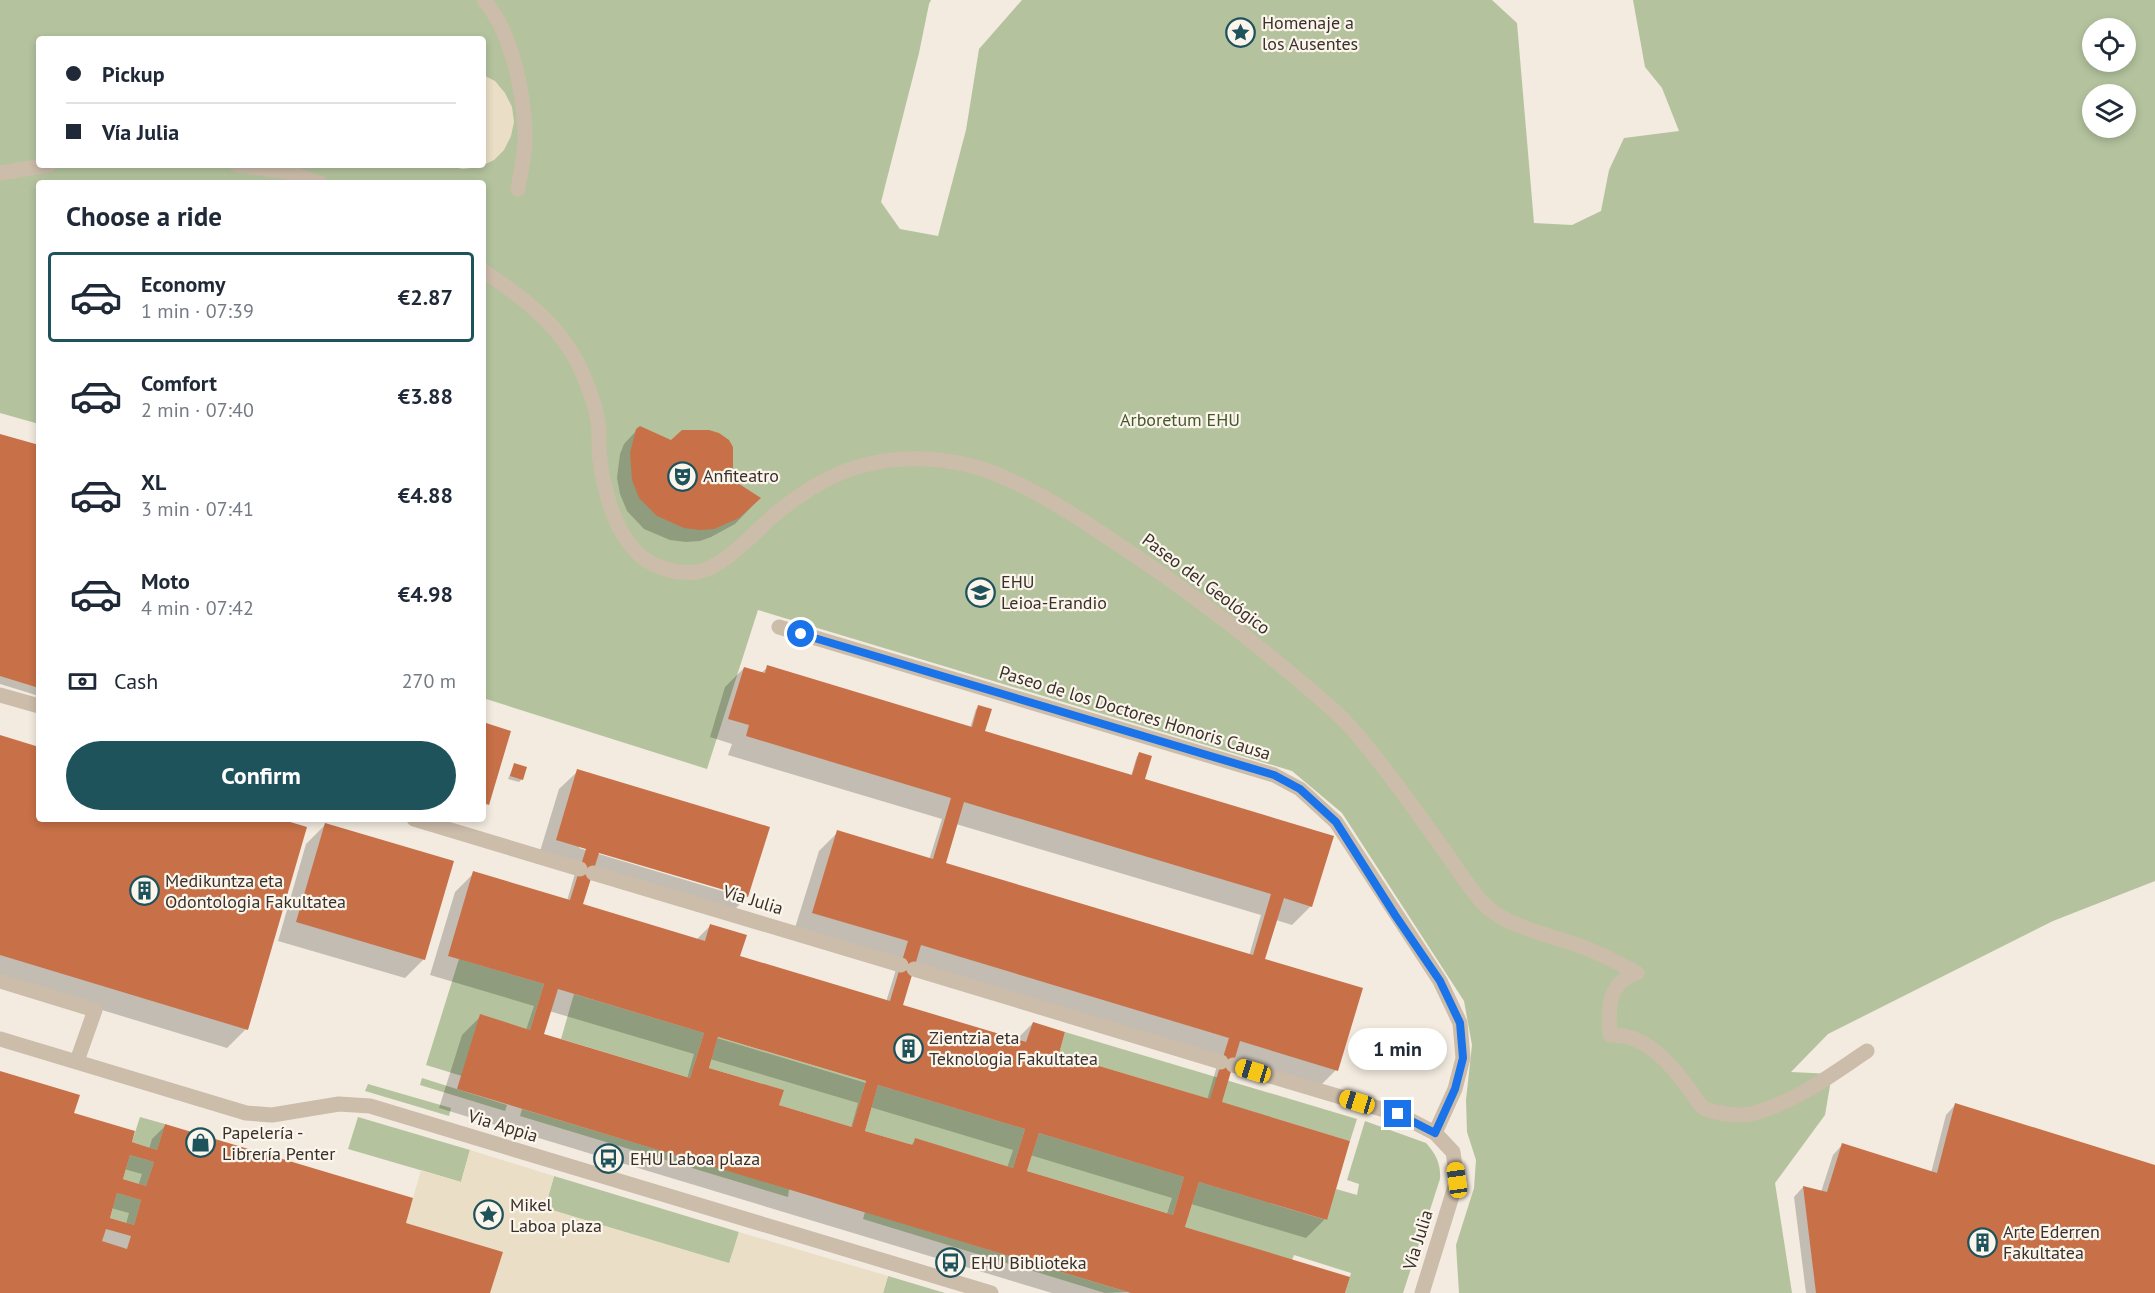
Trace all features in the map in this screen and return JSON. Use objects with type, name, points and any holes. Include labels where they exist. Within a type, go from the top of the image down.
[{"type":"street","points":[[484,0],[491,8],[504,33],[520,91],[525,134],[518,189]]},
{"type":"street","points":[[0,172],[36,167]]},
{"type":"street","points":[[258,168],[287,172],[311,180]]},
{"type":"street","name":"Paseo del Geológico","points":[[486,273],[519,295],[553,327],[573,355],[583,375],[598,418],[600,462],[613,512],[627,542],[651,563],[678,572],[699,572],[720,562],[784,507],[825,480],[865,464],[901,459],[936,459],[962,463],[1000,476],[1062,507],[1163,573],[1256,645],[1319,698],[1353,729],[1489,909],[1515,923],[1614,960],[1637,973],[1628,976],[1616,987],[1608,1010],[1610,1035],[1623,1034],[1656,1052],[1671,1064],[1704,1108],[1735,1115],[1752,1114],[1784,1103],[1867,1052]]},
{"type":"street","name":"Paseo de los Doctores Honoris Causa","points":[[779,627],[1274,775],[1300,789],[1336,822],[1440,981],[1460,1023],[1463,1058],[1455,1089],[1435,1133]]},
{"type":"street","points":[[0,695],[36,705]]},
{"type":"street","name":"Vía Julia","points":[[424,822],[1398,1114],[1435,1133],[1453,1152],[1457,1180],[1422,1293]]},
{"type":"street","points":[[0,981],[95,1010],[77,1061]]},
{"type":"street","name":"Via Appia","points":[[0,1039],[246,1113],[272,1115],[339,1104],[370,1106],[991,1293]]},
{"type":"green space","name":"Arboretum EHU","points":[[0,0],[931,0],[881,202],[900,229],[938,236],[966,130],[979,49],[1022,0],[1492,0],[1517,23],[1534,223],[1572,225],[1601,211],[1609,170],[1624,138],[1679,131],[1662,88],[1645,67],[1633,0],[2155,0],[2155,881],[2053,921],[1828,1034],[1791,1072],[1832,1074],[1825,1115],[1775,1183],[1792,1293],[1459,1293],[1456,1245],[1474,1188],[1476,1160],[1467,1132],[1466,1100],[1472,1045],[1464,1001],[1342,813],[1292,771],[758,610],[707,769],[486,699],[486,180],[36,180],[36,423],[0,413]]},
{"type":"green space","points":[[459,959],[544,984],[530,1030],[480,1015],[462,1076],[426,1065]]},
{"type":"green space","points":[[574,994],[704,1033],[690,1078],[561,1039]]},
{"type":"green space","points":[[1065,1032],[1357,1119],[1350,1141],[1059,1054]]},
{"type":"green space","points":[[718,1037],[866,1081],[852,1127],[779,1105],[783,1090],[709,1068]]},
{"type":"green space","points":[[422,1078],[507,1105],[505,1111],[420,1085]]},
{"type":"green space","points":[[368,1084],[451,1108],[449,1116],[365,1091]]},
{"type":"green space","points":[[878,1085],[1025,1129],[1013,1168],[916,1139],[913,1145],[865,1131]]},
{"type":"green space","points":[[522,1109],[789,1189],[788,1197],[520,1116]]},
{"type":"green space","points":[[140,1117],[165,1124],[157,1150],[132,1142]]},
{"type":"green space","points":[[358,1117],[470,1150],[461,1182],[348,1149]]},
{"type":"green space","points":[[1365,1121],[1426,1143],[1439,1164],[1440,1179],[1403,1293],[1345,1293],[1351,1273],[1294,1255],[1292,1260],[1185,1227],[1199,1182],[1326,1220],[1336,1189],[1357,1195],[1359,1184],[1347,1180]]},
{"type":"green space","points":[[1039,1133],[1184,1177],[1173,1215],[1027,1171]]},
{"type":"green space","points":[[130,1155],[154,1162],[146,1186],[123,1179]]},
{"type":"green space","points":[[554,1176],[739,1232],[730,1264],[545,1208]]},
{"type":"green space","points":[[117,1193],[141,1200],[134,1225],[110,1218]]},
{"type":"green space","points":[[865,1212],[1127,1292],[1105,1293],[863,1219]]},
{"type":"green space","points":[[888,1276],[945,1293],[883,1293]]},
{"type":"shaded area","points":[[486,76],[495,81],[505,93],[512,107],[514,122],[511,136],[504,150],[494,160],[486,164]]},
{"type":"shaded area","name":"Mikel Laboa plaza","points":[[470,1150],[554,1176],[545,1208],[729,1263],[739,1232],[888,1276],[883,1293],[490,1293],[503,1252],[406,1223],[421,1170],[461,1182]]},
{"type":"building","name":"Anfiteatro","points":[[640,426],[671,440],[682,430],[709,430],[719,433],[729,440],[733,447],[733,480],[761,498],[739,518],[714,529],[684,528],[657,516],[639,498],[632,480],[630,453],[636,429]]},
{"type":"building","points":[[0,434],[36,444],[36,687],[0,676]]},
{"type":"building","points":[[767,665],[972,727],[978,705],[992,709],[985,731],[1132,775],[1139,752],[1152,756],[1145,779],[1334,836],[1312,907],[1284,898],[1265,959],[1363,988],[1338,1071],[1240,1041],[1222,1102],[1350,1141],[1327,1220],[1199,1182],[1185,1227],[1350,1277],[1345,1293],[1131,1293],[457,1089],[480,1014],[530,1030],[544,984],[448,956],[473,871],[570,900],[586,849],[556,840],[577,769],[770,827],[748,897],[599,853],[583,904],[705,941],[710,924],[747,935],[740,956],[890,1001],[908,941],[812,913],[837,830],[933,859],[951,798],[746,736],[749,725],[728,719],[744,667],[765,673]],"holes":[[[964,802],[1271,894],[1253,955],[946,863]],[[921,945],[1229,1038],[1210,1099],[1059,1054],[1065,1032],[1033,1022],[1026,1042],[903,1005]],[[558,989],[704,1033],[690,1078],[544,1034]],[[718,1037],[866,1081],[852,1127],[779,1105],[784,1090],[709,1068]],[[878,1085],[1025,1129],[1013,1168],[915,1138],[913,1145],[865,1131]],[[1039,1133],[1184,1177],[1173,1215],[1027,1171]]]},
{"type":"building","points":[[486,723],[511,731],[489,805],[486,804]]},
{"type":"building","name":"Medikuntza eta Odontologia Fakultatea","points":[[0,735],[36,746],[36,822],[290,822],[307,827],[248,1030],[0,955]]},
{"type":"building","points":[[514,763],[527,767],[523,780],[510,776]]},
{"type":"building","points":[[325,823],[454,861],[425,960],[296,922]]},
{"type":"building","points":[[0,1071],[80,1095],[74,1113],[135,1131],[132,1142],[157,1150],[165,1124],[413,1198],[406,1223],[503,1252],[490,1293],[0,1293]],"holes":[[[130,1155],[154,1162],[146,1186],[123,1179]],[[117,1193],[141,1200],[134,1225],[110,1218]],[[106,1229],[131,1236],[127,1249],[102,1241]]]},
{"type":"building","name":"Arte Ederren Fakultatea","points":[[1955,1103],[2155,1165],[2155,1293],[1816,1293],[1803,1186],[1827,1192],[1842,1143],[1937,1173]]},
{"type":"place","name":"Homenaje a los Ausentes","points":[[1241,33]]},
{"type":"place","name":"Anfiteatro","points":[[682,476]]},
{"type":"place","name":"EHU Leioa-Erandio","points":[[980,592]]},
{"type":"place","name":"Medikuntza eta Odontologia Fakultatea","points":[[144,891]]},
{"type":"place","name":"Zientzia eta Teknologia Fakultatea","points":[[908,1048]]},
{"type":"place","name":"Papelería - Librería Penter","points":[[201,1143]]},
{"type":"place","name":"EHU Laboa plaza","points":[[609,1159]]},
{"type":"place","name":"Mikel Laboa plaza","points":[[489,1215]]},
{"type":"place","name":"Arte Ederren Fakultatea","points":[[1982,1242]]},
{"type":"place","name":"EHU Biblioteka","points":[[950,1263]]},
{"type":"route","points":[[801,634],[1274,775],[1300,789],[1336,822],[1440,981],[1460,1023],[1463,1058],[1455,1089],[1435,1133],[1398,1114]]}]
